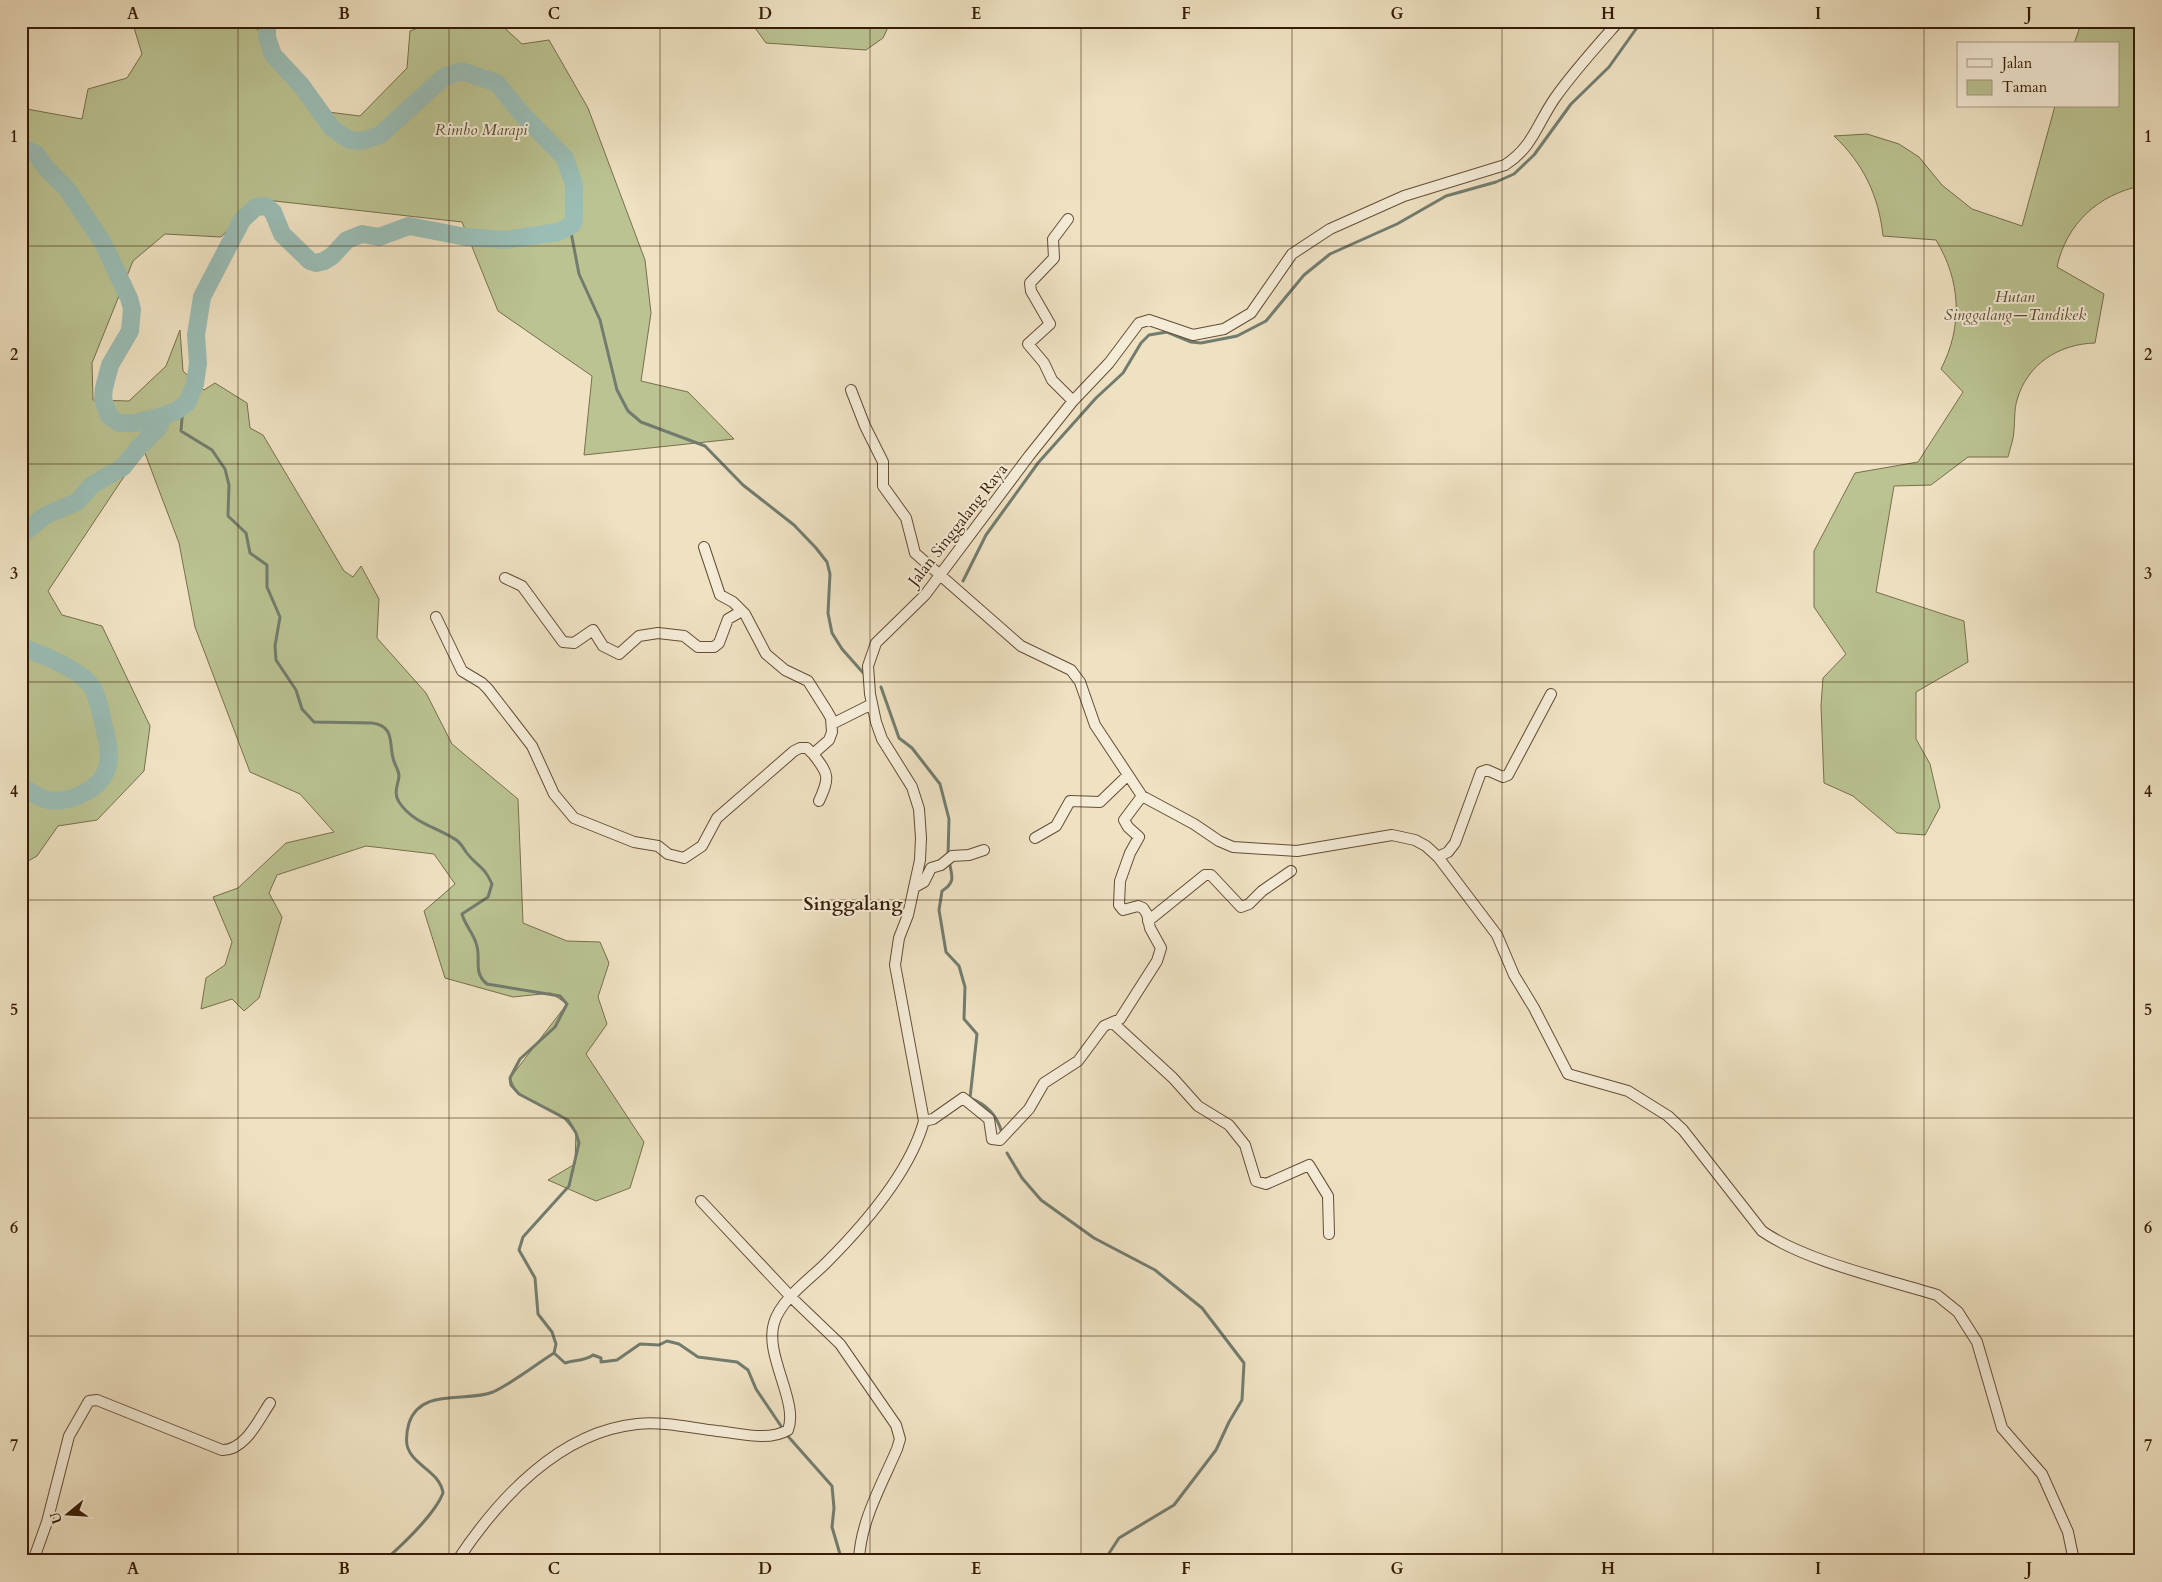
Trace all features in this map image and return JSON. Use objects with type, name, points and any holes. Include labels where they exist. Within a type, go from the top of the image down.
[{"type":"street","name":"Jalan Singgalang Raya","points":[[457,1561],[492,1513],[535,1470],[569,1448],[597,1434],[640,1424],[766,1436],[788,1430],[791,1416],[772,1337],[774,1323],[791,1297],[828,1262],[876,1206],[908,1162],[919,1139],[924,1121],[895,965],[899,938],[915,887],[921,838],[919,809],[912,787],[882,739],[872,704],[868,666],[876,643],[925,595],[1029,456],[1074,401],[1109,363],[1139,323],[1149,320],[1192,335],[1224,329],[1251,313],[1292,254],[1330,229],[1404,196],[1481,174],[1505,165],[1519,156],[1532,140],[1554,99],[1619,21]]},
{"type":"street","points":[[1068,219],[1053,239],[1054,258],[1030,283],[1031,291],[1050,324],[1028,344],[1044,363],[1052,380],[1074,401]]},
{"type":"street","points":[[851,390],[865,426],[883,462],[883,486],[906,518],[913,550],[1021,646],[1071,670],[1080,682],[1095,725],[1142,796],[1194,824],[1219,841],[1233,847],[1297,851],[1392,835],[1415,840],[1426,846],[1438,857],[1497,935],[1514,975],[1534,1008],[1568,1074],[1620,1088],[1668,1116],[1683,1130],[1762,1231],[1773,1239],[1815,1256],[1937,1295],[1958,1312],[1977,1342],[2002,1428],[2042,1474],[2068,1532],[2074,1561]]},
{"type":"street","points":[[704,547],[717,592],[742,611],[766,654],[788,672],[808,681],[831,718],[832,724],[829,740],[813,754]]},
{"type":"street","points":[[505,578],[522,586],[563,642],[574,643],[593,630],[603,646],[619,654],[638,636],[658,633],[684,636],[698,647],[714,646],[719,642],[728,619],[742,611]]},
{"type":"street","points":[[436,617],[462,672],[482,682],[532,746],[554,794],[567,812],[574,818],[634,842],[658,846],[668,854],[684,858],[702,846],[717,818],[794,751],[800,748],[807,748],[827,772],[826,785],[819,801]]},
{"type":"street","points":[[1438,857],[1448,852],[1455,843],[1481,772],[1487,770],[1502,777],[1508,775],[1551,694]]},
{"type":"street","points":[[832,724],[872,704]]},
{"type":"street","points":[[1035,838],[1058,824],[1070,801],[1100,802],[1127,776]]},
{"type":"street","points":[[924,1121],[933,1119],[963,1098],[989,1119],[992,1138],[1000,1140],[1029,1109],[1044,1083],[1078,1061],[1104,1026],[1120,1019],[1159,957],[1160,945],[1150,928],[1143,908],[1138,906],[1123,910],[1119,905],[1120,882],[1130,853],[1139,837],[1128,828],[1124,820],[1142,796]]},
{"type":"street","points":[[915,887],[924,882],[931,868],[941,865],[950,857],[984,850]]},
{"type":"street","points":[[1148,921],[1205,875],[1211,875],[1241,907],[1249,904],[1262,891],[1291,871]]},
{"type":"street","points":[[1112,1023],[1173,1078],[1198,1106],[1229,1125],[1245,1146],[1256,1181],[1266,1184],[1309,1165],[1328,1196],[1329,1234]]},
{"type":"street","points":[[701,1201],[791,1297],[840,1344],[896,1425],[900,1439],[861,1538],[858,1561]]},
{"type":"street","points":[[33,1561],[47,1522],[69,1436],[88,1401],[97,1400],[222,1450],[236,1448],[243,1442],[270,1403]]},
{"type":"green space","name":"Rimbo Marapi","points":[[132,21],[255,21],[255,26],[312,110],[360,116],[407,68],[410,31],[437,21],[497,21],[522,44],[549,40],[588,108],[645,260],[651,313],[641,381],[688,392],[734,439],[584,455],[592,376],[498,311],[462,222],[257,199],[221,237],[165,234],[133,261],[92,363],[93,400],[129,401],[166,366],[180,330],[183,371],[204,390],[215,383],[247,403],[250,428],[263,435],[344,571],[353,577],[361,566],[379,599],[377,638],[426,693],[452,744],[518,799],[523,923],[567,941],[600,942],[609,963],[598,997],[607,1024],[586,1054],[644,1142],[630,1188],[596,1201],[548,1180],[575,1164],[576,1133],[561,1115],[517,1093],[510,1078],[567,1004],[551,993],[513,997],[445,978],[424,911],[455,884],[434,854],[366,846],[277,875],[269,893],[282,917],[259,998],[244,1011],[232,999],[201,1009],[206,978],[225,965],[232,942],[213,897],[238,888],[286,843],[334,832],[300,794],[250,772],[195,627],[179,543],[143,448],[48,591],[62,615],[102,626],[150,726],[144,771],[97,820],[58,826],[37,856],[21,865],[21,108],[82,119],[88,89],[127,78],[142,54]]},
{"type":"green space","points":[[750,21],[891,21],[883,38],[866,50],[766,43]]},
{"type":"green space","name":"Hutan Singgalang—Tandikek","points":[[2082,21],[2141,21],[2141,186],[2111,196],[2098,204],[2076,225],[2068,237],[2057,267],[2104,294],[2095,343],[2069,347],[2057,352],[2046,358],[2028,376],[2016,404],[2013,437],[2008,457],[1968,457],[1931,485],[1894,486],[1876,592],[1964,621],[1968,662],[1916,692],[1916,739],[1930,764],[1940,807],[1925,835],[1897,833],[1853,796],[1824,783],[1821,706],[1823,678],[1846,654],[1814,607],[1814,551],[1855,473],[1918,462],[1963,392],[1941,369],[1953,336],[1956,304],[1950,271],[1936,240],[1883,236],[1878,207],[1868,181],[1853,157],[1834,136],[1867,134],[1899,144],[1919,157],[1942,185],[1972,209],[2022,226],[2054,108],[2120,108],[2120,42],[2075,42]]},
{"type":"waterway","points":[[21,147],[36,154],[46,168],[67,189],[103,243],[129,298],[132,309],[130,331],[110,365],[103,399],[109,416],[119,423],[135,423],[163,416],[176,411],[187,403],[195,384],[198,363],[196,335],[202,297],[242,220],[256,207],[266,206],[273,212],[282,234],[310,261],[316,263],[332,256],[347,240],[362,234],[379,237],[409,226],[466,237],[505,240],[558,232],[572,225],[574,219],[574,185],[565,158],[520,112],[497,83],[461,71],[444,77],[380,135],[362,141],[349,140],[332,128],[301,85],[273,55],[267,37],[267,26],[271,21]]},
{"type":"waterway","points":[[963,581],[986,535],[1038,463],[1096,398],[1123,373],[1141,343],[1149,335],[1167,332],[1191,342],[1201,343],[1237,336],[1266,321],[1304,275],[1330,254],[1397,224],[1446,196],[1496,182],[1514,174],[1534,155],[1571,104],[1609,67],[1636,29],[1645,21]]},
{"type":"waterway","points":[[570,227],[579,274],[600,320],[617,390],[628,411],[641,422],[705,446],[743,485],[794,525],[816,548],[827,562],[830,574],[828,613],[832,633],[842,649],[866,676]]},
{"type":"waterway","points":[[183,406],[181,431],[212,450],[225,469],[229,485],[228,516],[246,533],[250,553],[267,565],[267,587],[280,617],[275,646],[276,660],[296,690],[302,709],[314,722],[372,723],[388,731],[399,774],[396,792],[399,802],[410,815],[461,844],[470,857],[483,869],[492,884],[488,897],[462,914],[478,949],[479,970],[482,979],[487,984],[560,996],[567,1004],[555,1027],[520,1059],[510,1078],[511,1085],[519,1094],[568,1120],[576,1133],[579,1143],[569,1186],[523,1237],[519,1250],[535,1278],[538,1314],[552,1332],[556,1344],[554,1353],[493,1392],[434,1400],[423,1405],[415,1412],[408,1426],[407,1445],[414,1458],[437,1479],[443,1493],[425,1520],[384,1561]]},
{"type":"waterway","points":[[21,535],[46,515],[77,502],[92,485],[123,467],[159,427],[163,416]]},
{"type":"waterway","points":[[21,647],[66,666],[89,683],[97,699],[109,752],[108,764],[100,780],[93,787],[76,797],[57,801],[48,800],[37,796],[21,786]]},
{"type":"waterway","points":[[881,687],[899,738],[912,748],[940,784],[949,819],[948,856]]},
{"type":"waterway","points":[[949,861],[952,878],[949,885],[942,891],[939,910],[946,952],[959,966],[965,987],[964,1019],[977,1034],[970,1098],[991,1111],[1002,1133]]},
{"type":"waterway","points":[[1007,1153],[1022,1178],[1041,1200],[1094,1238],[1155,1270],[1202,1308],[1244,1363],[1242,1400],[1216,1450],[1174,1505],[1119,1538],[1104,1561]]},
{"type":"waterway","points":[[554,1353],[565,1363],[593,1355],[601,1358],[601,1362],[617,1360],[640,1344],[659,1345],[667,1341],[679,1344],[698,1357],[737,1362],[748,1370],[756,1389],[783,1429]]},
{"type":"waterway","points":[[786,1434],[832,1486],[834,1508],[832,1527],[842,1561]]},
{"type":"district","name":"Singgalang","points":[[853,904]]}]
